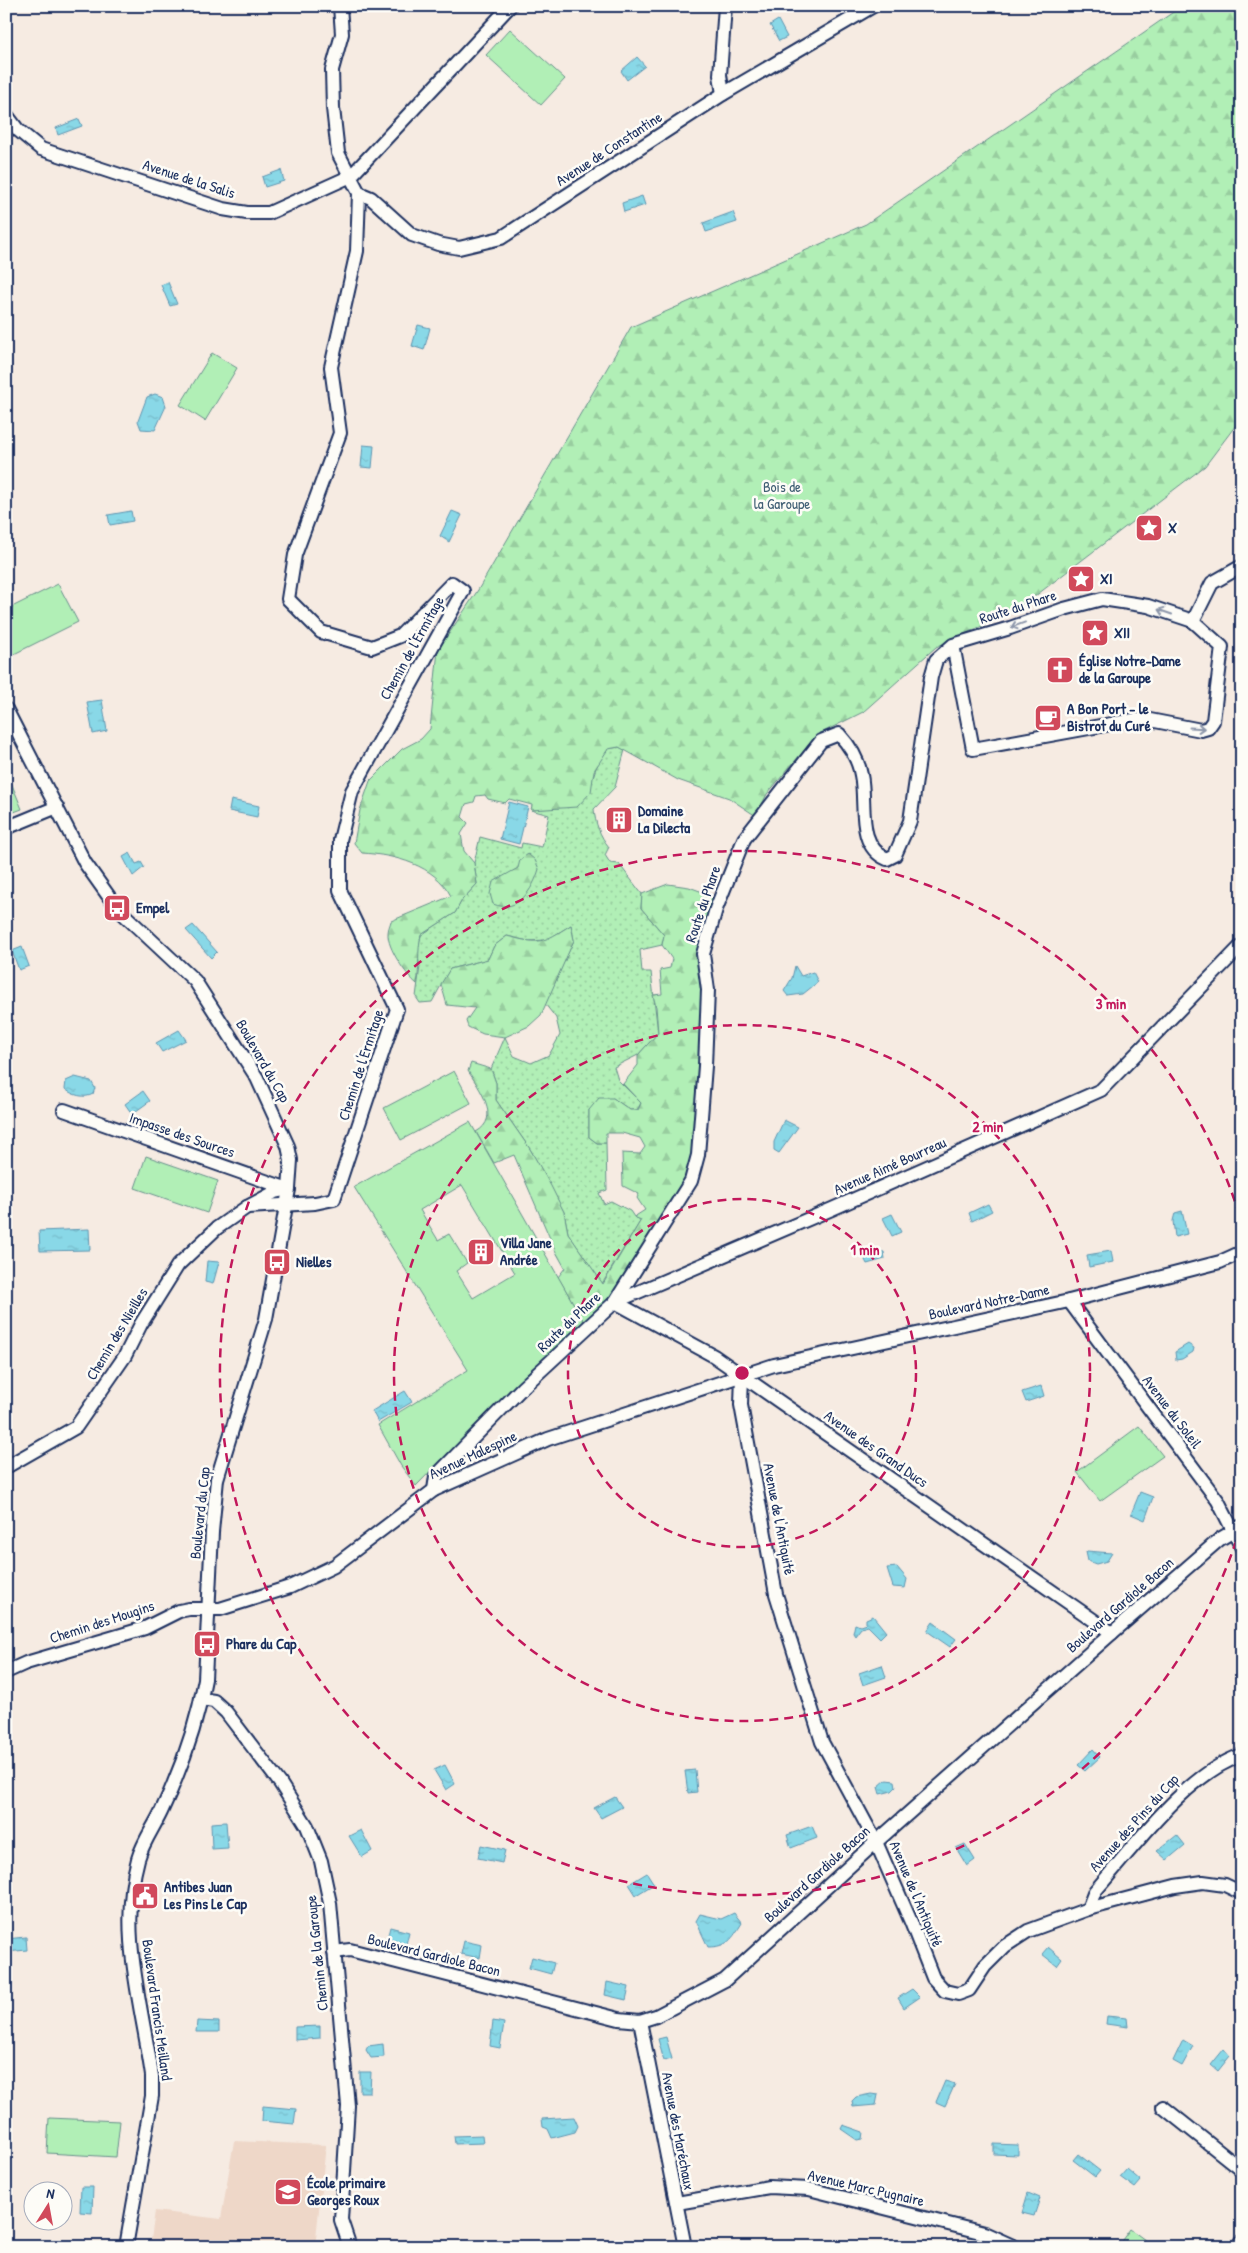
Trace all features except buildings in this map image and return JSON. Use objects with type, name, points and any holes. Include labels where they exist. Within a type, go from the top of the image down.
[{"type":"street","name":"Chemin de l'Ermitage","points":[[286,1205],[315,1204],[334,1199],[397,1009],[340,890],[340,840],[352,791],[463,590],[452,583],[400,636],[372,647],[321,632],[288,599],[295,555],[340,433],[331,367],[357,251],[359,193],[338,153],[333,108],[332,70],[342,34],[340,6]]},
{"type":"street","name":"Avenue de la Salis","points":[[6,114],[18,130],[41,149],[223,209],[247,214],[269,212],[351,176],[510,6]]},
{"type":"street","points":[[723,94],[720,74],[725,6]]},
{"type":"street","name":"Avenue de Constantine","points":[[359,193],[371,198],[412,235],[438,244],[459,248],[501,238],[723,94],[873,6]]},
{"type":"street","points":[[1193,622],[1212,583],[1242,566]]},
{"type":"street","name":"Route du Phare","points":[[434,1490],[436,1476],[522,1388],[615,1302],[691,1181],[698,1155],[706,1066],[708,990],[703,954],[716,909],[744,839],[821,741],[839,734],[852,749],[861,775],[868,843],[878,855],[887,859],[895,854],[910,822],[931,677],[936,660],[953,645],[1064,609],[1102,599],[1148,606],[1193,622],[1222,647],[1212,722],[1208,728],[1201,730],[1150,720],[1133,720],[972,749],[953,645]]},
{"type":"street","name":"Boulevard du Cap","points":[[6,709],[85,863],[117,908],[195,981],[257,1078],[288,1146],[291,1160],[289,1189],[266,1319],[217,1480],[208,1608]]},
{"type":"street","points":[[6,828],[57,807]]},
{"type":"street","name":"Avenue Aimé Bourreau","points":[[615,1302],[823,1213],[1101,1090],[1242,945]]},
{"type":"street","name":"Impasse des Sources","points":[[64,1110],[289,1189]]},
{"type":"street","name":"Chemin des Nieilles","points":[[6,1467],[76,1427],[125,1356],[141,1324],[178,1265],[217,1228],[247,1207],[275,1192],[289,1189]]},
{"type":"street","points":[[247,1207],[286,1205]]},
{"type":"street","name":"Boulevard Notre-Dame","points":[[742,1375],[774,1365],[1069,1301],[1220,1262],[1242,1252]]},
{"type":"street","name":"Avenue du Soleil","points":[[1069,1301],[1238,1528],[1242,1548]]},
{"type":"street","name":"Avenue des Grand Ducs","points":[[615,1302],[714,1356],[1112,1633]]},
{"type":"street","name":"Avenue Malespine","points":[[208,1608],[220,1609],[290,1587],[334,1566],[434,1490],[548,1439],[710,1388],[742,1375]]},
{"type":"street","name":"Avenue de l'Antiquité","points":[[742,1375],[741,1405],[776,1594],[822,1742],[876,1842],[933,1978],[945,1991],[958,1994],[969,1990],[985,1966],[1005,1946],[1028,1931],[1088,1909],[1175,1886],[1203,1882],[1225,1885],[1242,1893]]},
{"type":"street","name":"Boulevard Gardiole Bacon","points":[[334,1952],[350,1950],[619,2019],[640,2021],[656,2016],[725,1980],[876,1842],[1112,1633],[1220,1539],[1238,1528]]},
{"type":"street","name":"Chemin des Mougins","points":[[6,1672],[26,1663],[145,1628],[178,1611],[208,1608]]},
{"type":"street","name":"Boulevard Francis Meilland","points":[[126,2247],[152,2083],[130,1944],[134,1879],[138,1857],[177,1775],[202,1699],[208,1608]]},
{"type":"street","name":"Chemin de la Garoupe","points":[[202,1699],[214,1701],[226,1712],[280,1783],[307,1826],[321,1861],[330,1903],[348,2106],[342,2220],[350,2247]]},
{"type":"street","name":"Avenue des Pins du Cap","points":[[1088,1909],[1095,1891],[1187,1788],[1215,1767],[1242,1754]]},
{"type":"street","name":"Avenue des Maréchaux","points":[[640,2021],[685,2247]]},
{"type":"street","points":[[1163,2106],[1242,2170]]},
{"type":"street","name":"Avenue Marc Pugnaire","points":[[677,2204],[769,2186],[809,2189],[984,2233],[1015,2247]]},
{"type":"shaded area","points":[[234,2141],[326,2145],[315,2247],[150,2247],[155,2211],[221,2219]]},
{"type":"green space","name":"Bois de la Garoupe","points":[[1182,6],[1242,6],[1242,417],[1205,466],[1017,610],[936,647],[863,712],[817,735],[767,794],[756,816],[729,798],[678,780],[619,747],[608,749],[594,771],[591,792],[577,807],[531,810],[532,805],[509,799],[505,803],[488,799],[485,795],[476,796],[474,802],[466,804],[462,817],[468,823],[461,834],[464,851],[474,863],[477,884],[462,900],[455,913],[421,935],[417,984],[403,968],[391,946],[388,933],[391,921],[451,896],[444,885],[425,869],[400,859],[362,853],[354,843],[360,810],[370,781],[402,749],[421,739],[430,729],[438,650],[478,590],[631,327],[866,224]]},
{"type":"green space","points":[[510,29],[565,79],[541,105],[486,55]]},
{"type":"green space","points":[[212,353],[237,368],[205,421],[180,405]]},
{"type":"green space","points":[[58,584],[78,622],[6,658],[6,610]]},
{"type":"green space","points":[[619,747],[625,750],[615,787],[594,809],[598,829],[609,847],[605,855],[610,863],[619,864],[642,894],[641,908],[664,935],[662,945],[640,950],[642,972],[651,972],[658,1033],[638,1055],[614,1067],[618,1080],[641,1103],[637,1110],[630,1110],[613,1098],[589,1110],[589,1137],[597,1143],[606,1143],[607,1190],[599,1193],[604,1204],[611,1201],[630,1211],[634,1217],[641,1220],[602,1284],[568,1233],[564,1212],[530,1149],[496,1100],[496,1083],[491,1069],[505,1037],[514,1056],[531,1063],[549,1055],[560,1035],[556,1018],[545,1004],[574,940],[571,925],[547,940],[528,941],[507,936],[494,946],[488,959],[450,969],[432,1002],[420,1003],[416,997],[420,966],[417,954],[421,935],[455,913],[462,900],[477,884],[474,863],[480,837],[521,848],[522,843],[542,847],[549,815],[531,810],[552,808],[592,780],[598,762],[608,749]]},
{"type":"green space","points":[[8,775],[22,809],[6,815],[6,776]]},
{"type":"green space","points":[[528,854],[535,860],[539,869],[533,885],[517,903],[509,906],[493,904],[490,894],[493,882],[518,868],[520,860]]},
{"type":"green space","points":[[668,884],[689,887],[711,895],[716,909],[703,954],[708,990],[691,1181],[612,1299],[584,1322],[558,1277],[565,1268],[555,1250],[514,1155],[494,1163],[476,1132],[484,1126],[488,1111],[478,1086],[468,1071],[471,1063],[491,1069],[496,1083],[496,1100],[530,1149],[564,1212],[568,1233],[603,1284],[641,1220],[634,1217],[645,1210],[637,1198],[639,1194],[623,1186],[622,1153],[640,1154],[645,1147],[640,1138],[622,1133],[606,1133],[606,1143],[597,1143],[589,1137],[589,1110],[599,1098],[613,1098],[630,1110],[638,1110],[641,1103],[623,1084],[638,1065],[638,1055],[658,1033],[653,995],[662,994],[660,970],[670,968],[672,959],[662,945],[664,935],[641,908],[642,894]]},
{"type":"green space","points":[[571,925],[574,940],[541,1015],[529,1026],[505,1037],[483,1034],[468,1027],[466,1021],[475,1008],[447,1005],[441,984],[450,969],[488,959],[494,946],[507,936],[527,941],[541,941],[554,936]]},
{"type":"green space","points":[[454,1071],[471,1103],[401,1140],[384,1108]]},
{"type":"green space","points":[[470,1122],[584,1322],[528,1372],[416,1486],[401,1466],[378,1425],[468,1370],[354,1187]],"holes":[[[462,1185],[515,1273],[473,1298],[456,1271],[467,1263],[449,1234],[438,1240],[420,1210]]]},
{"type":"green space","points":[[146,1156],[218,1181],[207,1213],[135,1188]]},
{"type":"green space","points":[[1139,1426],[1163,1456],[1100,1501],[1077,1472]]},
{"type":"green space","points":[[49,2118],[120,2121],[116,2157],[47,2153]]},
{"type":"green space","points":[[1130,2229],[1145,2240],[1141,2247],[1117,2247]]},
{"type":"water","points":[[778,20],[787,37],[779,41],[770,25]]},
{"type":"water","points":[[637,57],[645,66],[627,80],[621,71]]},
{"type":"water","points":[[79,119],[82,126],[58,135],[56,128]]},
{"type":"water","points":[[281,170],[284,181],[265,187],[262,177]]},
{"type":"water","points":[[642,196],[645,205],[624,212],[622,203]]},
{"type":"water","points":[[733,212],[737,222],[706,232],[703,223]]},
{"type":"water","points":[[168,282],[177,304],[170,306],[161,285]]},
{"type":"water","points":[[418,325],[430,328],[424,350],[412,346]]},
{"type":"water","points":[[155,394],[163,397],[166,406],[155,430],[141,429],[138,421],[147,397]]},
{"type":"water","points":[[363,445],[374,446],[372,468],[361,467]]},
{"type":"water","points":[[131,511],[133,521],[110,525],[108,515]]},
{"type":"water","points":[[452,511],[462,515],[449,542],[440,536]]},
{"type":"water","points":[[102,700],[107,731],[93,734],[87,702]]},
{"type":"water","points":[[231,800],[259,806],[257,817],[229,811]]},
{"type":"water","points":[[509,802],[528,807],[519,844],[500,839]]},
{"type":"water","points":[[130,853],[136,864],[141,862],[144,867],[133,876],[123,857]]},
{"type":"water","points":[[193,925],[217,952],[211,958],[186,930]]},
{"type":"water","points":[[22,947],[29,966],[19,970],[12,951]]},
{"type":"water","points":[[795,966],[801,976],[813,972],[818,982],[803,994],[788,996],[784,991],[792,978]]},
{"type":"water","points":[[179,1030],[186,1040],[162,1052],[156,1043]]},
{"type":"water","points":[[75,1077],[91,1081],[95,1088],[93,1094],[79,1096],[65,1089],[66,1081]]},
{"type":"water","points":[[143,1091],[150,1101],[132,1114],[125,1104]]},
{"type":"water","points":[[784,1120],[798,1127],[779,1153],[774,1150],[774,1142]]},
{"type":"water","points":[[988,1204],[992,1211],[972,1221],[969,1213]]},
{"type":"water","points":[[1182,1211],[1187,1234],[1175,1237],[1173,1221],[1175,1213]]},
{"type":"water","points":[[892,1214],[901,1232],[892,1236],[883,1218]]},
{"type":"water","points":[[89,1229],[90,1250],[40,1251],[39,1231]]},
{"type":"water","points":[[879,1251],[884,1252],[885,1259],[867,1264],[865,1260],[869,1254]]},
{"type":"water","points":[[1111,1251],[1113,1262],[1089,1267],[1087,1255]]},
{"type":"water","points":[[207,1261],[219,1262],[213,1284],[205,1282]]},
{"type":"water","points":[[1188,1344],[1194,1348],[1193,1352],[1182,1359],[1176,1360],[1175,1352]]},
{"type":"water","points":[[1041,1386],[1044,1396],[1026,1402],[1022,1392]]},
{"type":"water","points":[[405,1391],[412,1402],[378,1422],[372,1411]]},
{"type":"water","points":[[1140,1492],[1153,1497],[1145,1520],[1131,1514]]},
{"type":"water","points":[[1086,1552],[1112,1553],[1107,1561],[1096,1564],[1088,1561]]},
{"type":"water","points":[[897,1567],[907,1579],[905,1588],[893,1587],[887,1568]]},
{"type":"water","points":[[873,1616],[886,1632],[880,1638],[868,1626],[861,1628],[855,1636],[853,1633],[855,1624],[860,1626],[866,1624],[866,1619]]},
{"type":"water","points":[[933,1622],[956,1639],[950,1647],[927,1631]]},
{"type":"water","points":[[882,1665],[886,1677],[863,1685],[859,1673]]},
{"type":"water","points":[[1093,1749],[1100,1757],[1085,1771],[1078,1765]]},
{"type":"water","points":[[445,1765],[455,1784],[446,1790],[434,1770]]},
{"type":"water","points":[[695,1770],[697,1792],[688,1793],[685,1771]]},
{"type":"water","points":[[886,1780],[895,1781],[896,1787],[892,1791],[880,1794],[878,1787]]},
{"type":"water","points":[[615,1797],[622,1807],[601,1818],[594,1808]]},
{"type":"water","points":[[226,1822],[228,1848],[212,1849],[211,1823]]},
{"type":"water","points":[[812,1826],[817,1838],[791,1848],[787,1835]]},
{"type":"water","points":[[361,1830],[372,1851],[362,1857],[349,1836]]},
{"type":"water","points":[[1177,1835],[1185,1845],[1167,1860],[1157,1851]]},
{"type":"water","points":[[965,1844],[975,1860],[967,1866],[956,1848]]},
{"type":"water","points":[[481,1845],[505,1850],[502,1863],[478,1858]]},
{"type":"water","points":[[647,1873],[654,1884],[636,1895],[629,1884]]},
{"type":"water","points":[[734,1913],[742,1923],[735,1934],[725,1944],[708,1947],[696,1921],[700,1914],[721,1919]]},
{"type":"water","points":[[390,1927],[409,1932],[406,1944],[387,1939]]},
{"type":"water","points":[[26,1937],[27,1950],[6,1952],[6,1939]]},
{"type":"water","points":[[464,1941],[482,1945],[480,1958],[461,1954]]},
{"type":"water","points":[[1048,1947],[1062,1959],[1057,1966],[1042,1954]]},
{"type":"water","points":[[532,1957],[554,1963],[551,1974],[529,1968]]},
{"type":"water","points":[[607,1982],[629,1987],[626,2000],[605,1995]]},
{"type":"water","points":[[912,1989],[920,1997],[904,2008],[898,1998]]},
{"type":"water","points":[[1107,2016],[1127,2018],[1128,2027],[1106,2024]]},
{"type":"water","points":[[197,2021],[219,2022],[219,2032],[196,2032]]},
{"type":"water","points":[[493,2021],[504,2023],[500,2048],[490,2046]]},
{"type":"water","points":[[320,2026],[320,2038],[295,2040],[295,2027]]},
{"type":"water","points":[[666,2037],[672,2059],[664,2061],[658,2039]]},
{"type":"water","points":[[1183,2040],[1193,2046],[1182,2066],[1173,2061]]},
{"type":"water","points":[[383,2044],[384,2057],[371,2058],[366,2050],[368,2046]]},
{"type":"water","points":[[1224,2049],[1230,2056],[1218,2071],[1211,2065]]},
{"type":"water","points":[[360,2072],[371,2072],[370,2092],[360,2092]]},
{"type":"water","points":[[945,2081],[955,2084],[945,2106],[936,2102]]},
{"type":"water","points":[[871,2094],[878,2095],[876,2105],[853,2107],[852,2101],[856,2097]]},
{"type":"water","points":[[263,2106],[296,2109],[294,2124],[262,2121]]},
{"type":"water","points":[[574,2117],[578,2126],[575,2132],[552,2138],[548,2129],[543,2127],[542,2119]]},
{"type":"water","points":[[843,2125],[863,2132],[862,2139],[857,2140],[841,2129]]},
{"type":"water","points":[[482,2135],[483,2143],[455,2144],[454,2136]]},
{"type":"water","points":[[994,2144],[1018,2145],[1018,2155],[994,2154]]},
{"type":"water","points":[[1078,2154],[1100,2171],[1095,2177],[1073,2160]]},
{"type":"water","points":[[1127,2169],[1141,2181],[1135,2188],[1120,2177]]},
{"type":"water","points":[[81,2187],[93,2187],[92,2213],[80,2212]]},
{"type":"water","points":[[1028,2193],[1040,2198],[1034,2216],[1022,2213]]},
{"type":"place","name":"X","points":[[1149,528]]},
{"type":"place","name":"XI","points":[[1081,579]]},
{"type":"place","name":"XII","points":[[1095,633]]},
{"type":"place","name":"Église Notre-Dame de la Garoupe","points":[[1060,670]]},
{"type":"place","name":"A Bon Port - le Bistrot du Curé","points":[[1048,718]]},
{"type":"place","name":"Domaine La Dilecta","points":[[619,820]]},
{"type":"place","name":"Empel","points":[[117,908]]},
{"type":"place","name":"Villa Jane Andrée","points":[[481,1252]]},
{"type":"place","name":"Nielles","points":[[277,1262]]},
{"type":"place","name":"Phare du Cap","points":[[207,1644]]},
{"type":"place","name":"Antibes Juan Les Pins Le Cap","points":[[145,1896]]},
{"type":"place","name":"École primaire Georges Roux","points":[[288,2192]]}]
